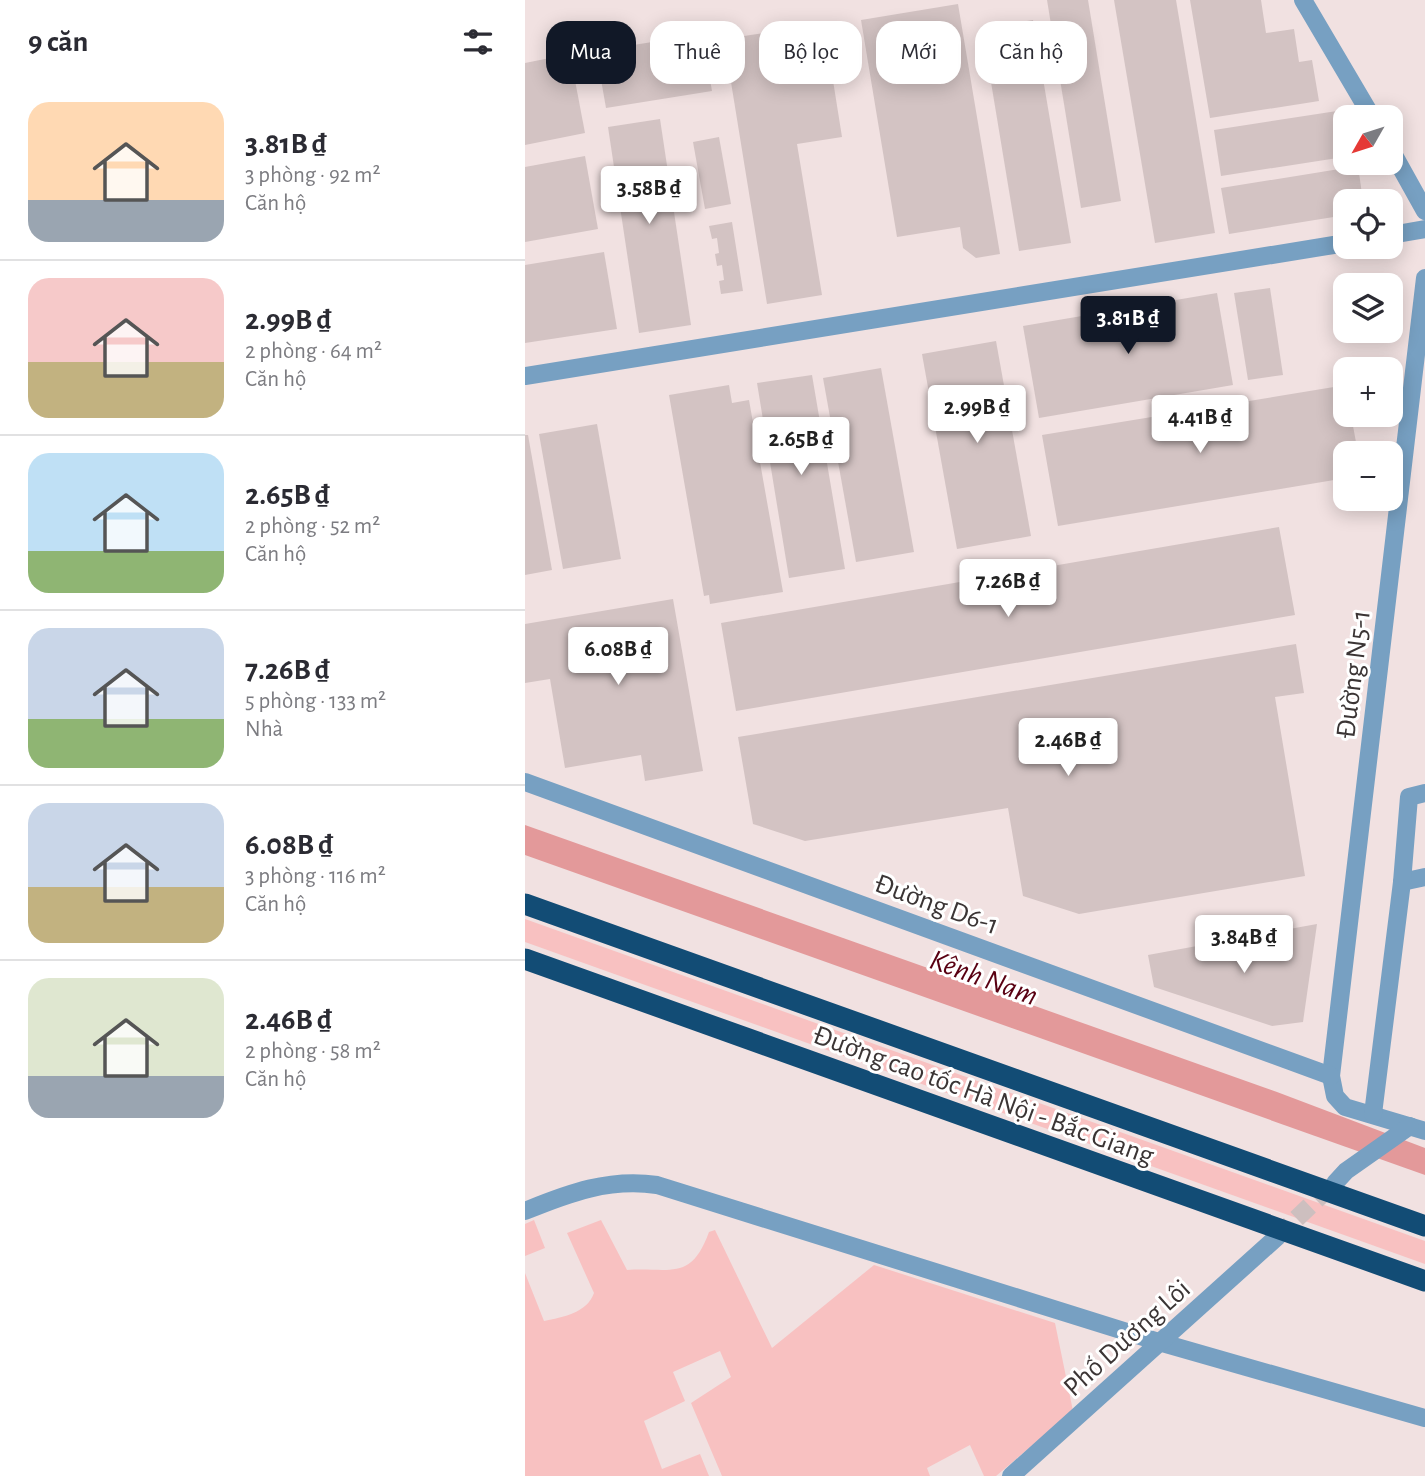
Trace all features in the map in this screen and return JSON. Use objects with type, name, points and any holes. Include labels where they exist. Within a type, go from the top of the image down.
[{"type":"highway","name":"Đường cao tốc Hà Nội - Bắc Giang","points":[[525,904],[1425,1226]]},
{"type":"highway","name":"Đường cao tốc Hà Nội - Bắc Giang","points":[[525,959],[1425,1282]]},
{"type":"street","points":[[1303,0],[1365,105]]},
{"type":"street","points":[[1403,170],[1424,206]]},
{"type":"street","points":[[1403,233],[1425,229]]},
{"type":"street","points":[[525,376],[1333,245]]},
{"type":"street","name":"Đường N5-1","points":[[1331,1076],[1425,278]]},
{"type":"street","name":"Đường D6-1","points":[[525,782],[1331,1076]]},
{"type":"street","points":[[1373,1114],[1402,882],[1409,797],[1425,793]]},
{"type":"street","points":[[1402,882],[1425,877]]},
{"type":"street","points":[[1331,1076],[1339,1103],[1417,1129]]},
{"type":"street","points":[[1341,1177],[1393,1138],[1417,1129]]},
{"type":"street","points":[[525,1211],[597,1185],[657,1185],[1159,1342],[1425,1418]]},
{"type":"street","name":"Phố Dương Lôi","points":[[1011,1476],[1277,1237]]},
{"type":"shaded area","name":"Kênh Nam","points":[[525,825],[1277,1092],[1425,1148],[1425,1175],[525,855]]},
{"type":"shaded area","points":[[525,919],[1425,1241],[1425,1264],[525,942]]},
{"type":"shaded area","points":[[534,1220],[545,1248],[525,1256],[525,1224]]},
{"type":"shaded area","points":[[601,1220],[627,1270],[667,1270],[686,1265],[695,1259],[709,1232],[715,1230],[772,1348],[874,1265],[1055,1323],[1073,1411],[996,1476],[984,1476],[970,1445],[927,1468],[930,1476],[722,1476],[691,1403],[731,1377],[720,1351],[673,1372],[685,1401],[644,1421],[662,1469],[700,1454],[709,1476],[525,1476],[525,1273],[544,1321],[580,1310],[591,1300],[594,1293],[567,1233]]},
{"type":"building","points":[[1047,0],[1088,0],[1121,201],[1081,208],[1061,84],[1087,84],[1087,21],[1050,21]]},
{"type":"building","points":[[1114,0],[1176,0],[1215,233],[1155,243]]},
{"type":"building","points":[[1190,0],[1261,0],[1266,33],[1294,29],[1299,62],[1312,60],[1319,101],[1210,118]]},
{"type":"building","points":[[958,4],[961,21],[876,21],[876,84],[961,84],[961,22],[1000,254],[976,258],[963,248],[960,227],[897,237],[861,20]]},
{"type":"building","points":[[759,34],[759,84],[834,84],[842,137],[797,144],[822,295],[767,304],[731,84],[745,84],[745,36]]},
{"type":"building","points":[[650,42],[650,84],[711,84],[712,91],[606,108],[602,84],[636,84],[636,45]]},
{"type":"building","points":[[546,59],[546,84],[576,84],[585,133],[525,145],[525,63]]},
{"type":"building","points":[[991,84],[1044,84],[1071,243],[1019,251]]},
{"type":"building","points":[[1333,112],[1333,159],[1221,176],[1214,130]]},
{"type":"building","points":[[660,119],[691,325],[639,333],[608,127]]},
{"type":"building","points":[[719,137],[731,204],[705,209],[693,142]]},
{"type":"building","points":[[585,156],[598,229],[525,242],[525,167]]},
{"type":"building","points":[[1333,170],[1333,175],[1359,175],[1361,189],[1333,189],[1333,217],[1229,234],[1221,188]]},
{"type":"building","points":[[732,222],[743,291],[721,294],[719,281],[724,280],[722,265],[717,266],[717,238],[712,239],[709,226]]},
{"type":"building","points":[[604,252],[617,329],[525,343],[525,265]]},
{"type":"building","points":[[1270,288],[1283,375],[1248,380],[1234,293]]},
{"type":"building","points":[[1217,293],[1233,385],[1039,418],[1023,326]]},
{"type":"building","points":[[996,341],[1031,536],[957,549],[922,354]]},
{"type":"building","points":[[881,368],[914,552],[856,562],[823,378]]},
{"type":"building","points":[[812,375],[845,569],[789,578],[757,383]]},
{"type":"building","points":[[729,385],[732,403],[749,400],[783,592],[710,604],[709,595],[704,596],[669,395]]},
{"type":"building","points":[[1333,387],[1333,427],[1353,427],[1356,441],[1333,441],[1333,480],[1058,526],[1042,435]]},
{"type":"building","points":[[597,424],[621,559],[563,569],[539,434]]},
{"type":"building","points":[[525,435],[528,435],[552,570],[525,575]]},
{"type":"building","points":[[1279,527],[1295,615],[736,711],[721,623]]},
{"type":"building","points":[[673,599],[703,771],[645,781],[641,755],[565,768],[550,679],[525,683],[525,624]]},
{"type":"building","points":[[1296,644],[1304,693],[1275,697],[1305,876],[1079,914],[1023,896],[1008,808],[805,841],[753,824],[738,737]]},
{"type":"building","points":[[1317,924],[1303,1022],[1272,1026],[1154,987],[1148,955]]},
{"type":"tunnel","points":[[1277,1237],[1333,1184]]}]
